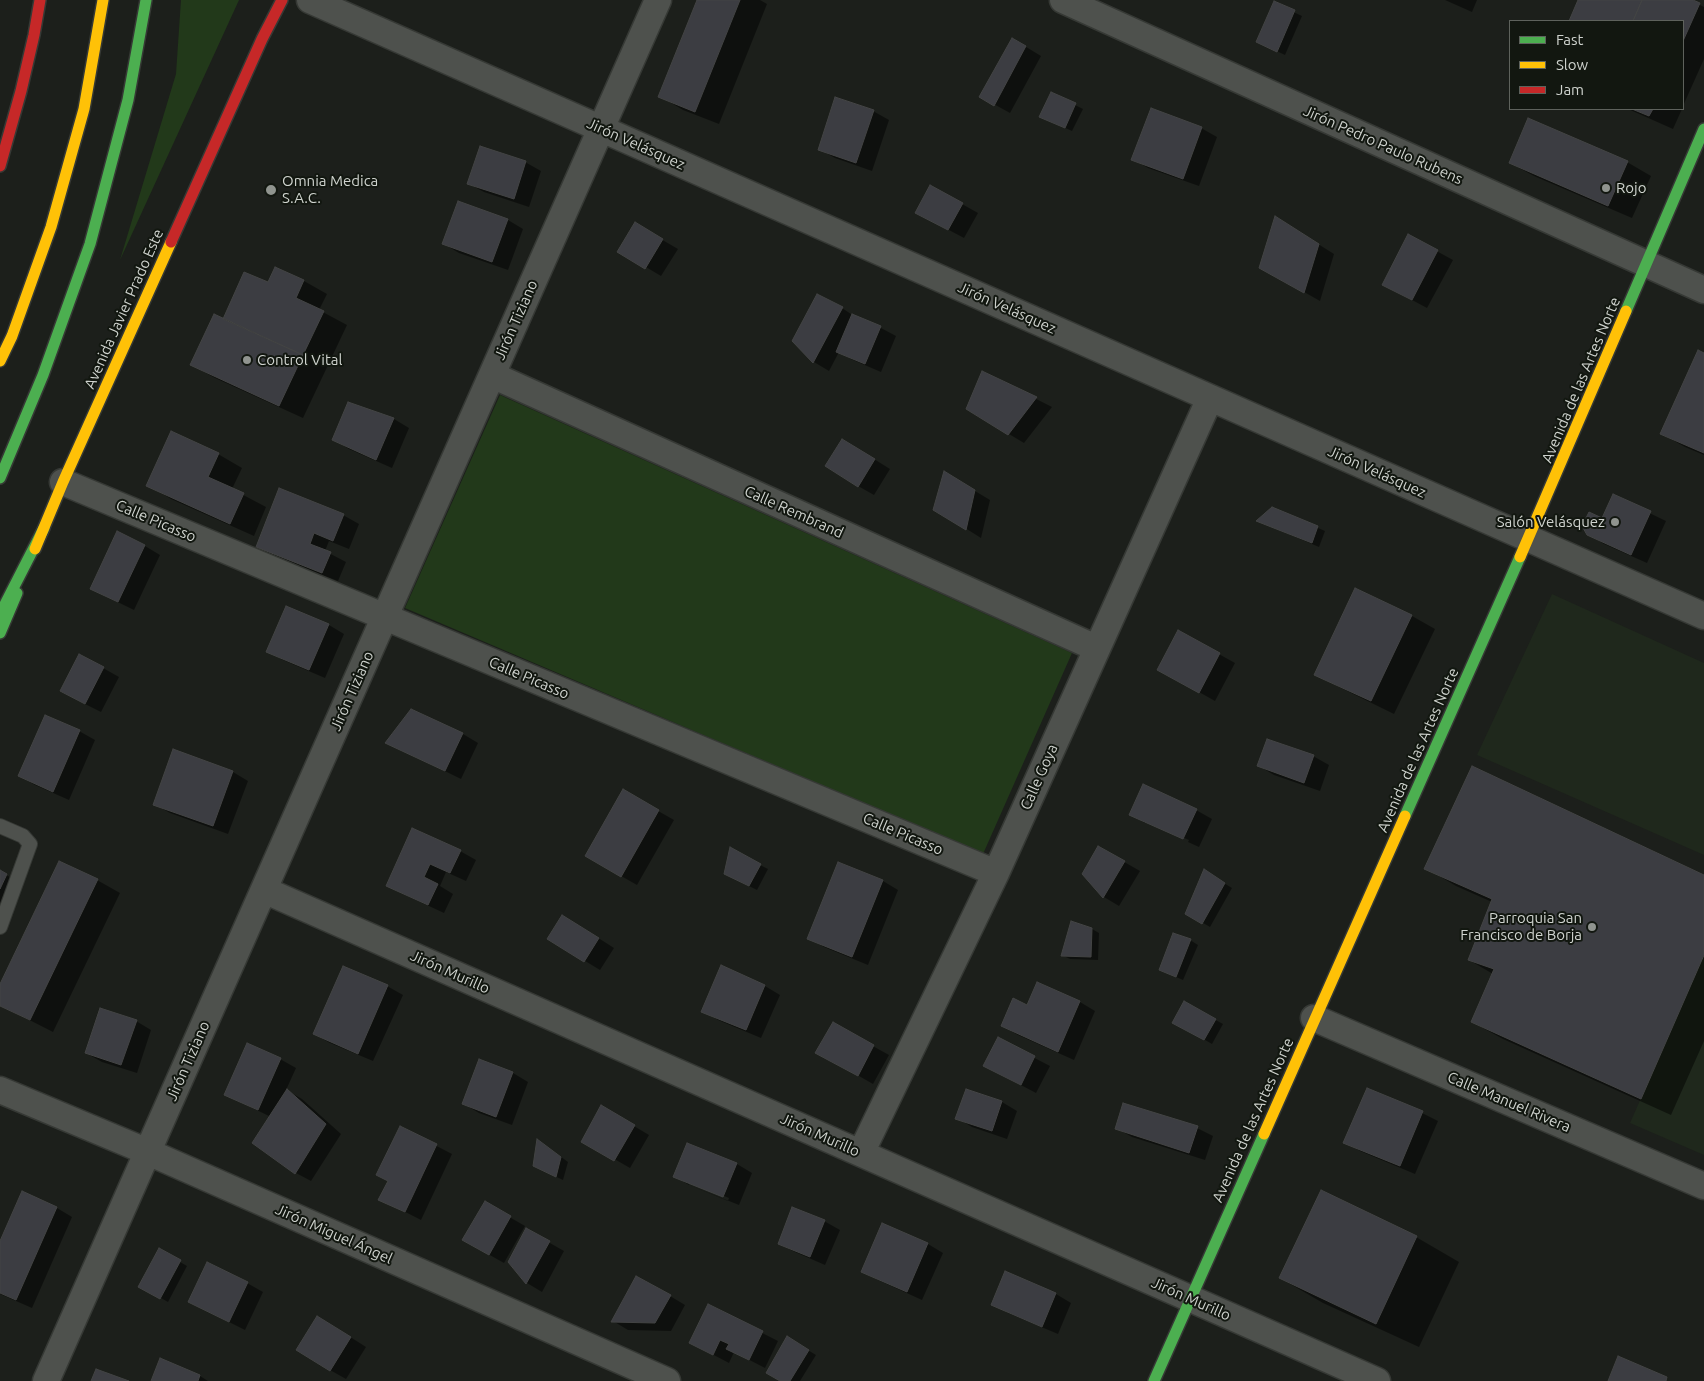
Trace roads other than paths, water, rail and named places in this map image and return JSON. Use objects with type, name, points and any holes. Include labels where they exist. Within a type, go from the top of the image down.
[{"type":"main road","points":[[0,166],[21,91],[40,0]]},
{"type":"main road","points":[[0,361],[12,336],[54,218],[84,110],[102,0]]},
{"type":"main road","points":[[0,478],[43,375],[90,244],[128,100],[146,0]]},
{"type":"main road","name":"Avenida Javier Prado Este","points":[[0,633],[63,482],[262,39],[282,0]]},
{"type":"main road","name":"Avenida de las Artes Norte","points":[[1154,1381],[1529,538],[1704,129]]},
{"type":"main road","points":[[0,614],[44,528]]},
{"type":"street","name":"Jirón Velásquez","points":[[310,0],[1704,616]]},
{"type":"street","name":"Jirón Tiziano","points":[[46,1381],[658,0]]},
{"type":"street","name":"Jirón Pedro Paulo Rubens","points":[[1063,0],[1704,290]]},
{"type":"street","name":"Calle Rembrand","points":[[492,375],[1096,648]]},
{"type":"street","name":"Calle Goya","points":[[861,1153],[996,873],[1210,398]]},
{"type":"street","name":"Calle Picasso","points":[[63,482],[996,873]]},
{"type":"street","name":"Jirón Murillo","points":[[264,890],[1377,1381]]},
{"type":"street","name":"Calle Manuel Rivera","points":[[1314,1018],[1704,1186]]},
{"type":"street","name":"Jirón Miguel Ángel","points":[[0,1090],[148,1152],[666,1381]]},
{"type":"lane","points":[[0,826],[23,836],[30,844],[0,927]]},
{"type":"place","name":"Rojo","points":[[1606,188]]},
{"type":"place","name":"Omnia Medica S.A.C.","points":[[271,190]]},
{"type":"place","name":"Control Vital","points":[[247,360]]},
{"type":"place","name":"Salón Velásquez","points":[[1615,522]]},
{"type":"place","name":"Parroquia San Francisco de Borja","points":[[1592,927]]}]
